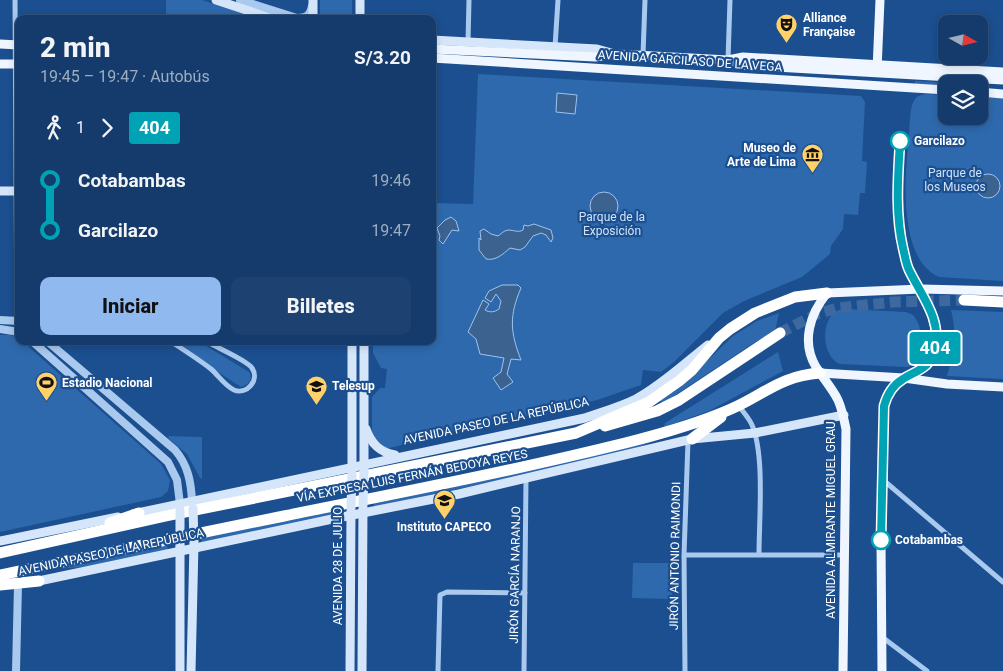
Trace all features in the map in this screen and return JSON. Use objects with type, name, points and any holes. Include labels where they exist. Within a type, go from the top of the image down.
[{"type":"highway","name":"AVENIDA PASEO DE LA REPÚBLICA","points":[[719,338],[730,328],[770,306],[795,297],[827,293]]},
{"type":"highway","points":[[964,300],[1003,302]]},
{"type":"highway","points":[[576,433],[625,422],[658,411],[695,390],[780,333]]},
{"type":"highway","name":"VÍA EXPRESA LUIS FERNÁN BEDOYA REYES","points":[[0,554],[166,516],[576,433],[649,402],[692,370],[719,338]]},
{"type":"highway","name":"VÍA EXPRESA LUIS FERNÁN BEDOYA REYES","points":[[0,575],[523,468],[672,430],[736,407],[770,387],[795,377],[820,373]]},
{"type":"highway","points":[[690,440],[736,407]]},
{"type":"highway","points":[[0,546],[90,529],[139,513]]},
{"type":"highway","points":[[0,585],[39,581]]},
{"type":"main road","points":[[216,0],[262,15]]},
{"type":"main road","points":[[360,0],[360,15]]},
{"type":"main road","points":[[877,86],[880,0]]},
{"type":"main road","points":[[313,2],[313,15]]},
{"type":"main road","name":"AVENIDA GARCILASO DE LA VEGA","points":[[436,40],[596,49],[616,54]]},
{"type":"main road","points":[[0,44],[15,45]]},
{"type":"main road","name":"AVENIDA GARCILASO DE LA VEGA","points":[[436,49],[595,57],[616,54],[643,55],[728,60],[742,65],[1003,72]]},
{"type":"main road","name":"AVENIDA GARCILASO DE LA VEGA","points":[[436,58],[938,90]]},
{"type":"main road","points":[[0,64],[15,64]]},
{"type":"main road","name":"AVENIDA GARCILASO DE LA VEGA","points":[[877,69],[1003,80]]},
{"type":"main road","points":[[988,93],[1003,94]]},
{"type":"main road","points":[[0,191],[15,191]]},
{"type":"main road","points":[[882,671],[884,406],[891,391],[904,378],[913,375],[924,367],[931,359],[935,349],[935,323],[921,289]]},
{"type":"main road","name":"AVENIDA PASEO DE LA REPÚBLICA","points":[[827,293],[921,289],[1003,291]]},
{"type":"main road","name":"AVENIDA ALMIRANTE MIGUEL GRAU","points":[[827,293],[814,313],[809,330],[809,348],[811,357],[837,399],[844,415],[846,430],[843,671]]},
{"type":"main road","name":"AVENIDA PASEO DE LA REPÚBLICA","points":[[0,541],[139,513],[180,507],[352,470],[401,456],[577,419],[611,409],[637,398],[719,338]]},
{"type":"main road","name":"AVENIDA 28 DE JULIO","points":[[350,671],[352,345]]},
{"type":"main road","name":"AVENIDA 28 DE JULIO","points":[[362,671],[364,345]]},
{"type":"main road","points":[[820,373],[1003,387]]},
{"type":"main road","name":"AVENIDA PASEO DE LA REPÚBLICA","points":[[0,590],[180,548],[363,509],[526,479],[690,440],[755,433],[844,415]]},
{"type":"main road","points":[[364,421],[368,435],[376,447],[388,454],[401,456]]},
{"type":"main road","points":[[191,671],[194,545],[192,504]]},
{"type":"main road","points":[[180,507],[180,671]]},
{"type":"street","points":[[15,0],[16,15]]},
{"type":"street","points":[[240,0],[288,15]]},
{"type":"street","points":[[468,42],[469,0]]},
{"type":"street","points":[[555,48],[558,0]]},
{"type":"street","points":[[643,55],[645,0]]},
{"type":"street","points":[[728,60],[730,0]]},
{"type":"street","points":[[308,15],[313,2]]},
{"type":"street","points":[[0,320],[15,321]]},
{"type":"street","points":[[0,329],[15,332]]},
{"type":"street","points":[[36,345],[168,462],[177,480],[180,507]]},
{"type":"street","points":[[51,345],[175,450],[181,457],[188,472],[192,504]]},
{"type":"street","points":[[176,345],[213,371],[230,388],[240,391],[249,388],[254,379],[250,365],[213,345]]},
{"type":"street","points":[[736,407],[751,423],[758,444],[760,473],[759,554]]},
{"type":"street","name":"JIRÓN ANTONIO RAIMONDI","points":[[684,671],[684,555],[690,440]]},
{"type":"street","name":"JIRÓN GARCÍA NARANJO","points":[[524,671],[526,479]]},
{"type":"street","points":[[882,479],[1003,582]]},
{"type":"street","points":[[684,555],[844,555]]},
{"type":"street","points":[[16,671],[18,586]]},
{"type":"street","points":[[438,671],[440,596],[447,592],[525,594]]},
{"type":"street","points":[[882,637],[927,671]]},
{"type":"green space","points":[[166,0],[202,0],[247,15],[166,15]]},
{"type":"green space","points":[[320,0],[352,0],[352,15],[320,15]]},
{"type":"green space","name":"Parque de la Exposición","points":[[478,74],[861,96],[865,102],[862,161],[867,162],[865,193],[860,193],[858,215],[844,214],[843,229],[831,246],[830,254],[802,277],[744,301],[723,313],[674,362],[661,372],[643,370],[641,385],[597,400],[385,449],[372,437],[372,397],[380,388],[385,388],[387,369],[381,368],[373,353],[373,345],[436,345],[436,203],[473,204]]},
{"type":"green space","points":[[915,81],[938,82],[938,85],[915,84]]},
{"type":"green space","name":"Parque de los Museos","points":[[925,94],[938,95],[938,125],[988,125],[988,97],[1003,98],[1003,281],[939,277],[925,267],[916,253],[910,235],[907,214],[906,172],[910,118],[913,103],[919,96]]},
{"type":"green space","points":[[845,309],[906,312],[913,315],[920,327],[921,335],[921,352],[918,358],[907,367],[840,364],[828,352],[825,334],[831,316],[837,311]]},
{"type":"green space","points":[[951,310],[1003,312],[1003,379],[947,376],[954,343]]},
{"type":"green space","points":[[779,313],[775,331],[752,344],[662,404],[660,400],[684,383],[733,336],[757,321]]},
{"type":"green space","name":"Estadio Nacional","points":[[0,335],[10,335],[15,337],[15,345],[27,345],[161,464],[170,480],[168,491],[161,497],[0,532]]},
{"type":"green space","points":[[177,345],[205,345],[249,372],[250,381],[241,387]]},
{"type":"green space","points":[[778,352],[783,371],[709,411],[664,427],[665,423]]},
{"type":"green space","points":[[169,436],[202,437],[202,479],[187,454],[168,438]]},
{"type":"green space","points":[[658,440],[615,455],[374,507],[374,501]]},
{"type":"green space","points":[[343,508],[343,514],[201,544],[202,537]]},
{"type":"green space","points":[[168,544],[167,552],[84,567],[55,569]]},
{"type":"green space","points":[[633,563],[672,563],[672,599],[632,598]]},
{"type":"shaded area","points":[[557,93],[577,95],[575,114],[556,112]]},
{"type":"shaded area","points":[[988,174],[993,175],[999,181],[999,191],[993,197],[988,198],[983,197],[977,191],[976,186],[977,181],[983,175]]},
{"type":"shaded area","points":[[604,192],[614,196],[618,206],[614,216],[604,220],[594,216],[590,206],[594,196]]},
{"type":"shaded area","points":[[451,217],[456,221],[459,231],[452,230],[443,244],[439,240],[440,236],[437,228]]},
{"type":"shaded area","points":[[534,224],[551,230],[553,238],[551,242],[546,235],[541,233],[533,236],[525,247],[520,250],[510,248],[493,259],[486,259],[479,250],[480,231],[484,229],[498,236],[506,230],[521,231],[524,225]]},
{"type":"shaded area","points":[[502,285],[518,285],[521,288],[514,307],[512,324],[521,360],[511,359],[507,374],[513,382],[501,390],[493,378],[501,372],[504,358],[480,354],[476,339],[468,332],[483,300],[489,304],[485,310],[492,312],[499,309],[501,301],[496,294],[491,302],[485,298],[489,291]]},
{"type":"tunnel","points":[[780,333],[817,314],[838,308],[893,302],[964,300]]},
{"type":"bus line","name":"404","points":[[881,540],[884,406],[887,397],[896,384],[919,371],[931,359],[935,349],[936,336],[935,323],[929,306],[910,271],[902,246],[898,204],[900,141]]},
{"type":"place","name":"Alliance Française","points":[[787,44]]},
{"type":"place","name":"Garcilazo","points":[[900,141]]},
{"type":"place","name":"Museo de Arte de Lima","points":[[812,174]]},
{"type":"place","name":"Estadio Nacional","points":[[46,402]]},
{"type":"place","name":"Telesup","points":[[316,405]]},
{"type":"place","name":"Instituto CAPECO","points":[[444,519]]},
{"type":"place","name":"Cotabambas","points":[[881,540]]}]
